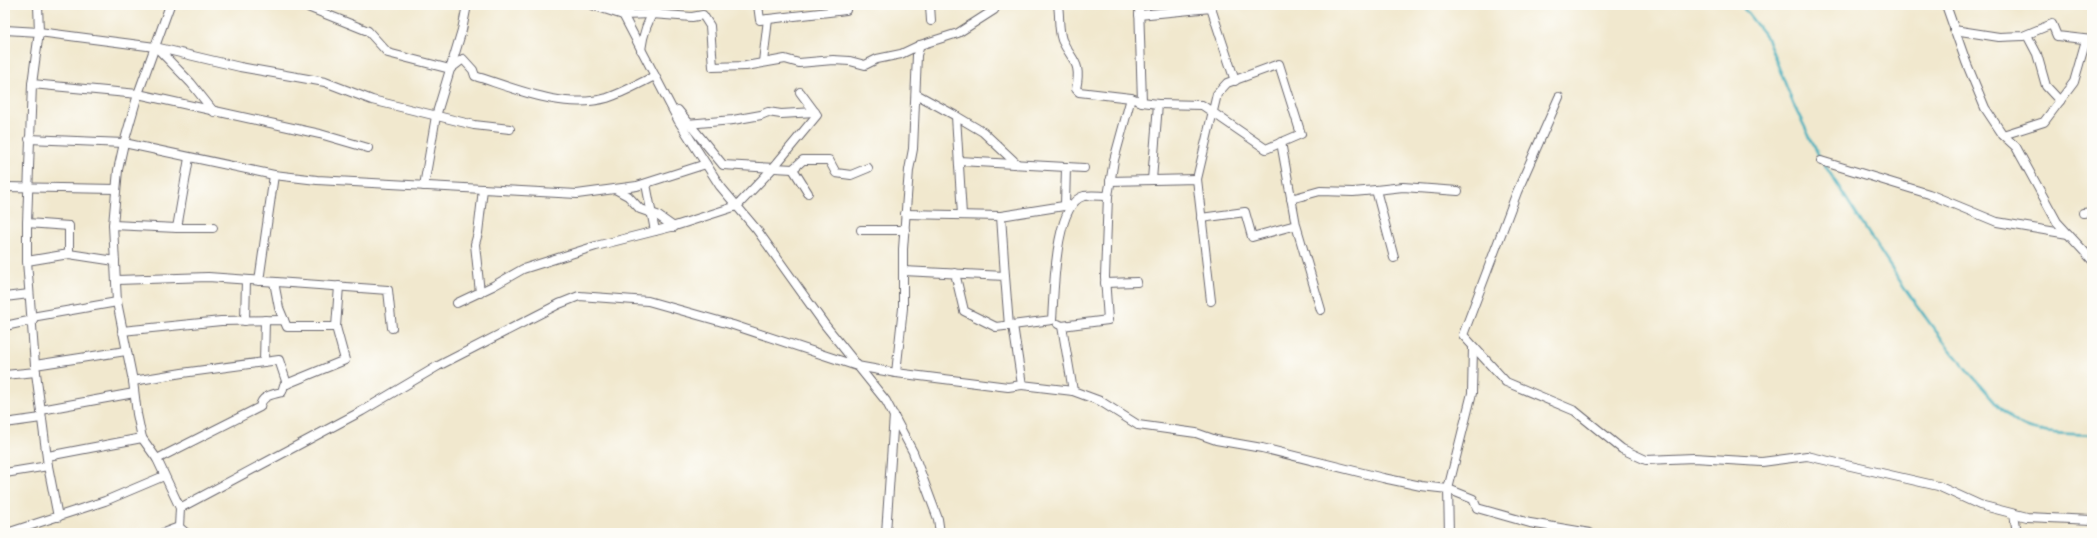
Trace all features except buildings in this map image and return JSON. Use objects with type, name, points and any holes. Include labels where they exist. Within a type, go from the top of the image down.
[{"type":"street","points":[[38,5],[39,32],[32,84],[26,223],[27,261],[41,414],[48,456],[48,466],[58,517]]},
{"type":"street","points":[[170,5],[138,94],[124,143],[116,189],[113,225],[117,302],[133,381],[142,438],[157,459],[180,508],[179,527]]},
{"type":"street","points":[[303,5],[368,31],[388,54],[450,69]]},
{"type":"street","points":[[424,186],[436,116],[467,5]]},
{"type":"street","points":[[592,5],[623,15],[652,14],[692,17],[703,15],[710,26],[713,66],[746,66],[785,59],[799,63],[833,60],[850,61],[865,65],[877,59],[900,54],[920,45],[958,33],[994,10],[997,5]]},
{"type":"street","points":[[618,5],[678,120],[720,186],[786,269],[825,326],[886,401],[913,452],[938,519],[940,533]]},
{"type":"street","points":[[641,50],[643,33],[652,14],[656,8],[665,5]]},
{"type":"street","points":[[758,5],[760,20],[846,10],[846,5]]},
{"type":"street","points":[[930,5],[931,21]]},
{"type":"street","points":[[1058,5],[1059,26],[1062,39],[1076,62],[1078,72],[1076,89],[1079,92],[1131,98],[1142,102],[1158,104],[1202,105],[1213,112],[1266,149],[1301,134],[1279,64],[1227,83],[1217,94],[1213,112],[1197,179],[1211,301]]},
{"type":"street","points":[[1139,5],[1142,102]]},
{"type":"street","points":[[1946,5],[1954,30],[1985,108],[2003,134],[2016,147],[2050,209],[2068,234],[2092,260]]},
{"type":"street","points":[[1139,15],[1212,6],[1235,81]]},
{"type":"street","points":[[763,62],[768,19]]},
{"type":"street","points":[[1954,30],[1998,37],[2027,35],[2052,24],[2056,36],[2089,40],[2074,82],[2044,122],[2003,134]]},
{"type":"street","points":[[5,30],[39,32],[156,47],[240,67],[325,82],[372,100],[474,125],[510,129]]},
{"type":"street","points":[[2027,35],[2037,54],[2046,86],[2060,101]]},
{"type":"street","points":[[896,373],[903,308],[905,214],[909,170],[913,150],[917,55],[920,45]]},
{"type":"street","points":[[156,47],[191,83],[214,112]]},
{"type":"street","points":[[450,69],[463,59],[473,70],[475,76],[534,94],[572,102],[607,98],[655,76]]},
{"type":"street","points":[[32,84],[138,94],[214,112],[320,134],[368,148]]},
{"type":"street","points":[[661,87],[687,124],[723,165],[793,170]]},
{"type":"street","points":[[457,303],[480,293],[523,269],[596,246],[674,227],[737,206],[773,168],[817,115],[800,92]]},
{"type":"street","points":[[916,94],[984,132],[1017,164]]},
{"type":"street","points":[[1559,97],[1518,192],[1463,335],[1506,382],[1575,411],[1622,449],[1646,460],[1694,458],[1762,462],[1807,456],[1938,486],[1980,505],[2026,517],[2092,520]]},
{"type":"street","points":[[955,273],[964,312],[996,327],[1052,320],[1062,326],[1108,320],[1105,283],[1108,196],[1110,181],[1131,98]]},
{"type":"street","points":[[1152,180],[1158,104]]},
{"type":"street","points":[[687,124],[733,120],[761,115],[768,112],[781,114],[815,112]]},
{"type":"street","points":[[956,116],[962,215]]},
{"type":"street","points":[[30,139],[124,143],[274,175],[483,190],[577,194],[646,184],[706,164]]},
{"type":"street","points":[[1281,142],[1296,225],[1321,310]]},
{"type":"street","points":[[177,228],[189,158]]},
{"type":"street","points":[[793,170],[803,160],[829,160],[836,173],[851,175],[868,168]]},
{"type":"street","points":[[959,161],[1084,168]]},
{"type":"street","points":[[1821,161],[1929,194],[1998,222],[2068,234]]},
{"type":"street","points":[[1052,320],[1059,237],[1070,206],[1066,167]]},
{"type":"street","points":[[793,170],[808,193]]},
{"type":"street","points":[[259,281],[274,175]]},
{"type":"street","points":[[1110,181],[1197,179]]},
{"type":"street","points":[[646,184],[655,231]]},
{"type":"street","points":[[5,187],[116,189]]},
{"type":"street","points":[[1291,199],[1320,191],[1353,192],[1403,187],[1458,191]]},
{"type":"street","points":[[615,189],[628,196],[640,209],[651,213],[674,227]]},
{"type":"street","points":[[480,293],[475,244],[478,234],[483,190]]},
{"type":"street","points":[[1376,190],[1394,258]]},
{"type":"street","points":[[905,214],[1001,216],[1069,205],[1082,196],[1108,196]]},
{"type":"street","points":[[1201,218],[1245,212],[1252,237],[1296,225]]},
{"type":"street","points":[[1001,216],[1005,276],[1011,325],[1022,385]]},
{"type":"street","points":[[26,223],[69,226],[68,254]]},
{"type":"street","points":[[113,225],[212,228]]},
{"type":"street","points":[[861,230],[905,230]]},
{"type":"street","points":[[27,261],[68,254],[115,261]]},
{"type":"street","points":[[903,271],[1005,276]]},
{"type":"street","points":[[117,280],[208,277],[388,290],[392,328]]},
{"type":"street","points":[[244,321],[246,280]]},
{"type":"street","points":[[274,282],[279,308],[287,327],[336,327]]},
{"type":"street","points":[[1105,283],[1137,282]]},
{"type":"street","points":[[157,459],[260,407],[260,402],[268,396],[282,392],[284,385],[345,360],[336,327],[339,286]]},
{"type":"street","points":[[5,297],[29,294]]},
{"type":"street","points":[[180,508],[362,411],[438,366],[559,304],[579,296],[648,301],[733,325],[857,366],[896,373],[1008,387],[1022,385],[1073,391],[1100,401],[1138,425],[1196,433],[1216,440],[1262,448],[1383,478],[1421,486],[1448,489],[1473,499],[1477,508],[1530,523],[1590,533]]},
{"type":"street","points":[[5,326],[117,302]]},
{"type":"street","points":[[264,362],[265,320]]},
{"type":"street","points":[[122,331],[221,321],[284,320]]},
{"type":"street","points":[[1062,326],[1073,391]]},
{"type":"street","points":[[1449,533],[1448,489],[1472,393],[1473,347]]},
{"type":"street","points":[[5,375],[126,351]]},
{"type":"street","points":[[133,381],[182,372],[279,360],[287,384]]},
{"type":"street","points":[[5,423],[134,393]]},
{"type":"street","points":[[886,533],[894,415]]},
{"type":"street","points":[[48,456],[142,438]]},
{"type":"street","points":[[5,473],[48,466]]},
{"type":"street","points":[[7,533],[105,501],[164,476]]},
{"type":"street","points":[[2014,514],[2017,533]]},
{"type":"street","points":[[164,533],[179,527]]},
{"type":"street","points":[[179,527],[186,533]]},
{"type":"waterway","points":[[1741,5],[1767,38],[1793,103],[1821,160]]},
{"type":"waterway","points":[[1824,164],[1899,280],[1939,336],[2002,409],[2017,423],[2030,429],[2047,432],[2092,435]]}]
